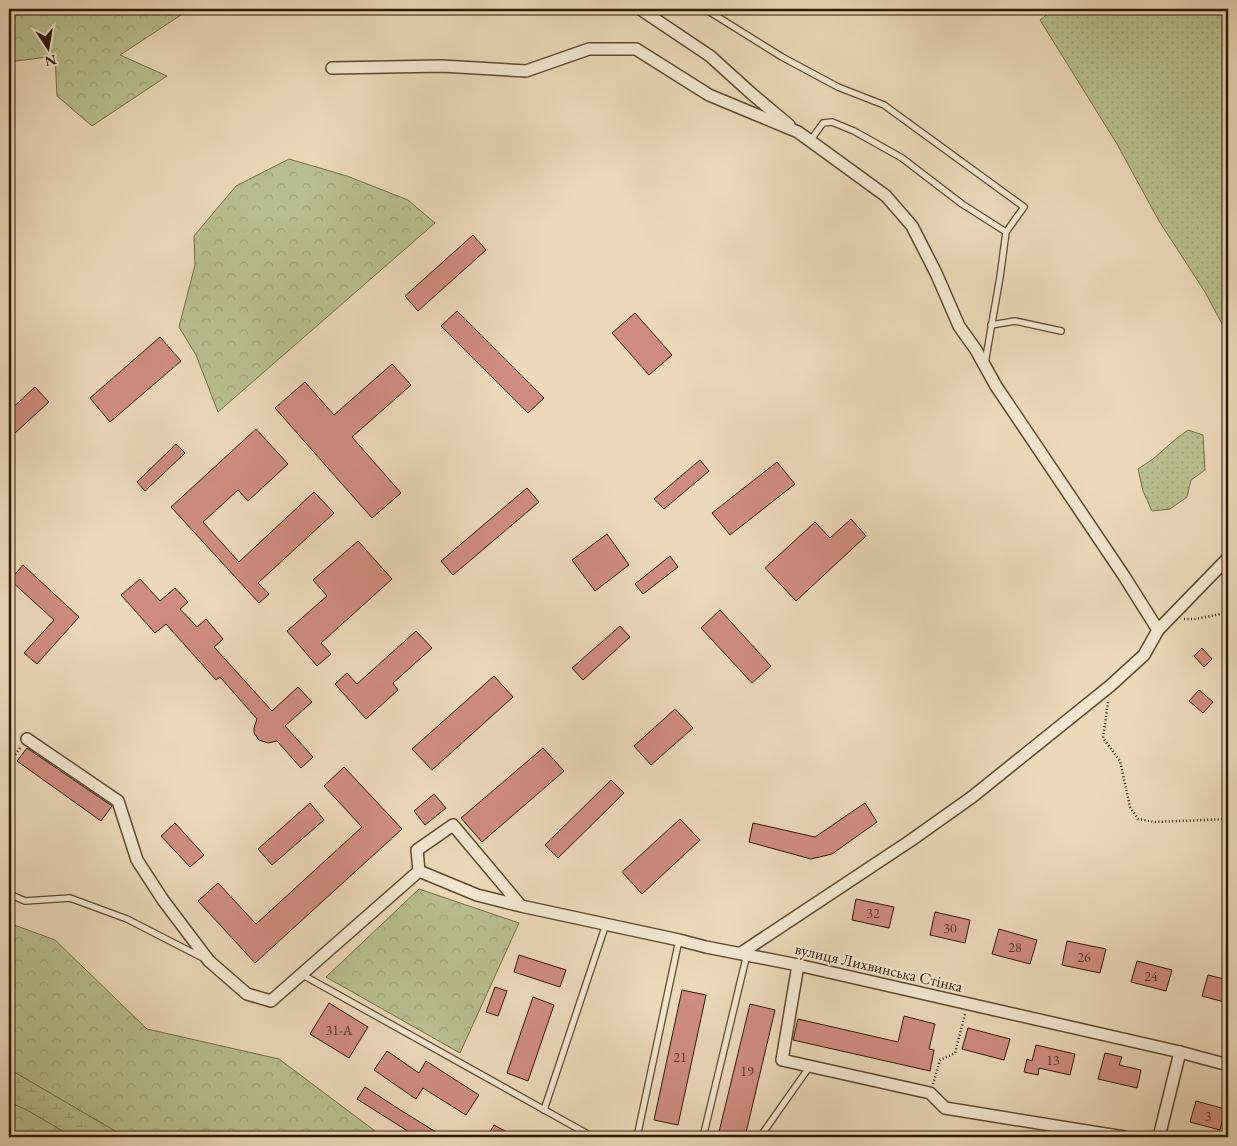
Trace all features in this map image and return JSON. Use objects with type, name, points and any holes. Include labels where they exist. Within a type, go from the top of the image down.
[{"type":"street","points":[[640,9],[710,56],[798,132],[886,196],[912,226],[936,273],[959,326],[976,350],[996,386],[1124,576],[1158,630]]},
{"type":"street","points":[[332,68],[442,66],[526,71],[589,49],[636,49],[709,95],[798,132]]},
{"type":"street","points":[[744,953],[972,797],[1110,686],[1144,655],[1158,630],[1228,558]]},
{"type":"street","points":[[27,739],[118,801],[137,860],[163,900],[209,961],[247,994],[271,1001],[418,871],[417,850],[453,825],[521,906]]},
{"type":"street","name":"вулиця Лихвинська Стінка","points":[[418,871],[477,895],[521,906],[968,1003],[1180,1052],[1228,1065]]},
{"type":"street","points":[[798,965],[782,1060],[930,1093],[945,1108],[1124,1137]]},
{"type":"street","points":[[1159,1137],[1180,1052]]},
{"type":"lane","points":[[704,9],[782,57],[838,87],[884,105],[1024,207],[1006,232],[984,365]]},
{"type":"lane","points":[[810,141],[823,123],[832,122],[854,131],[902,158],[962,204],[1006,232]]},
{"type":"lane","points":[[991,326],[1015,320],[1061,331]]},
{"type":"lane","points":[[9,894],[24,901],[70,898],[127,919],[209,961]]},
{"type":"lane","points":[[544,1110],[606,924]]},
{"type":"lane","points":[[637,1137],[679,940]]},
{"type":"lane","points":[[709,1137],[704,1133],[744,953]]},
{"type":"lane","points":[[301,974],[593,1137]]},
{"type":"lane","points":[[760,1137],[810,1066]]},
{"type":"path","points":[[1170,618],[1195,618],[1226,613],[1228,615]]},
{"type":"path","points":[[1110,686],[1103,738],[1120,761],[1130,807],[1138,819],[1155,822],[1228,819]]},
{"type":"path","points":[[9,763],[27,739]]},
{"type":"path","points":[[930,1093],[940,1060],[955,1053],[968,1003]]},
{"type":"green space","points":[[9,9],[181,9],[181,15],[120,55],[167,76],[92,126],[57,96],[55,56],[9,62]]},
{"type":"green space","points":[[1054,9],[1228,9],[1228,335],[1205,292],[1159,221],[1117,144],[1040,20]]},
{"type":"green space","points":[[289,159],[347,176],[408,200],[435,223],[218,412],[196,355],[179,327],[195,265],[194,236],[236,186]]},
{"type":"green space","points":[[1188,430],[1203,435],[1205,470],[1191,480],[1187,497],[1170,509],[1152,511],[1143,491],[1138,469]]},
{"type":"green space","points":[[419,889],[519,923],[460,1053],[326,977]]},
{"type":"green space","points":[[9,923],[55,940],[147,1029],[279,1059],[383,1137],[128,1137],[115,1131],[9,1069]]},
{"type":"green space","points":[[9,1069],[128,1137],[73,1137],[27,1110],[9,1102]]},
{"type":"green space","points":[[9,1102],[27,1110],[73,1137],[9,1137]]},
{"type":"building","points":[[473,235],[486,250],[418,311],[405,296]]},
{"type":"building","points":[[457,311],[544,398],[528,413],[441,326]]},
{"type":"building","points":[[635,313],[672,355],[649,375],[612,333]]},
{"type":"building","points":[[160,337],[181,361],[110,422],[90,398]]},
{"type":"building","points":[[392,364],[411,385],[352,437],[401,493],[372,518],[275,408],[305,382],[334,415]]},
{"type":"building","points":[[35,387],[49,402],[15,433],[9,426],[9,411]]},
{"type":"building","points":[[256,429],[288,464],[248,501],[238,490],[203,522],[239,562],[314,492],[334,513],[258,583],[269,594],[259,603],[171,507]]},
{"type":"building","points":[[176,444],[185,453],[145,491],[137,482]]},
{"type":"building","points":[[700,460],[709,471],[664,509],[654,499]]},
{"type":"building","points":[[777,462],[795,484],[730,535],[712,513]]},
{"type":"building","points":[[527,488],[539,502],[453,575],[441,561]]},
{"type":"building","points":[[851,519],[866,536],[796,601],[765,568],[815,522],[830,538]]},
{"type":"building","points":[[607,534],[629,565],[595,591],[572,560]]},
{"type":"building","points":[[358,541],[392,579],[321,643],[331,654],[317,666],[287,631],[327,596],[313,580]]},
{"type":"building","points":[[670,556],[678,567],[643,594],[635,584]]},
{"type":"building","points":[[23,565],[79,617],[37,664],[24,653],[54,620],[10,580]]},
{"type":"building","points":[[140,579],[160,601],[175,588],[188,602],[180,609],[197,627],[206,619],[223,639],[214,647],[272,711],[298,687],[312,702],[285,726],[313,757],[301,768],[277,741],[268,743],[259,740],[254,733],[257,719],[220,677],[216,680],[166,624],[155,633],[121,595]]},
{"type":"building","points":[[720,610],[771,666],[752,683],[701,628]]},
{"type":"building","points":[[620,626],[630,637],[583,680],[572,668]]},
{"type":"building","points":[[416,631],[432,648],[393,683],[398,690],[366,719],[335,684],[347,673],[357,684]]},
{"type":"building","points":[[1202,648],[1212,659],[1204,667],[1194,656]]},
{"type":"building","points":[[494,676],[513,697],[432,770],[412,749]]},
{"type":"building","points":[[1199,690],[1213,702],[1203,713],[1189,701]]},
{"type":"building","points":[[675,709],[693,728],[651,765],[634,746]]},
{"type":"building","points":[[27,748],[112,806],[101,821],[17,761]]},
{"type":"building","points":[[543,748],[564,771],[482,842],[461,818]]},
{"type":"building","points":[[344,767],[402,829],[255,963],[198,901],[218,883],[256,924],[362,827],[324,786]]},
{"type":"building","points":[[611,780],[624,793],[558,858],[545,845]]},
{"type":"building","points":[[434,794],[446,808],[425,825],[414,811]]},
{"type":"building","points":[[310,803],[324,820],[272,865],[258,849]]},
{"type":"building","points":[[865,803],[877,822],[832,854],[811,859],[749,842],[753,823],[815,837]]},
{"type":"building","points":[[680,819],[700,840],[642,894],[622,872]]},
{"type":"building","points":[[175,823],[204,855],[190,867],[161,836]]},
{"type":"building","points":[[856,899],[894,907],[889,928],[852,920]]},
{"type":"building","points":[[935,912],[970,920],[965,943],[930,935]]},
{"type":"building","points":[[999,929],[1037,940],[1030,964],[992,954]]},
{"type":"building","points":[[1067,941],[1106,949],[1100,973],[1062,965]]},
{"type":"building","points":[[519,955],[566,970],[560,987],[514,972]]},
{"type":"building","points":[[1137,961],[1172,970],[1166,991],[1131,982]]},
{"type":"building","points":[[1208,975],[1228,980],[1228,1003],[1202,996]]},
{"type":"building","points":[[495,987],[507,991],[498,1016],[486,1012]]},
{"type":"building","points":[[682,990],[706,995],[678,1125],[654,1120]]},
{"type":"building","points":[[533,997],[554,1005],[528,1081],[507,1073]]},
{"type":"building","points":[[329,1003],[368,1027],[349,1058],[310,1034]]},
{"type":"building","points":[[750,1004],[775,1010],[745,1137],[740,1137],[719,1132]]},
{"type":"building","points":[[904,1016],[935,1024],[929,1049],[934,1050],[930,1071],[793,1040],[798,1019],[898,1042]]},
{"type":"building","points":[[968,1028],[1010,1039],[1004,1060],[962,1049]]},
{"type":"building","points":[[1036,1045],[1075,1054],[1070,1075],[1039,1068],[1038,1075],[1024,1072],[1027,1059],[1032,1061]]},
{"type":"building","points":[[387,1051],[419,1073],[426,1061],[479,1095],[466,1115],[423,1088],[416,1099],[374,1070]]},
{"type":"building","points":[[1105,1053],[1122,1057],[1119,1065],[1141,1070],[1137,1088],[1098,1079]]},
{"type":"building","points":[[365,1087],[444,1137],[417,1137],[357,1099]]},
{"type":"building","points":[[1196,1101],[1225,1109],[1220,1130],[1190,1122]]},
{"type":"building","points":[[494,1125],[516,1137],[487,1137]]}]
